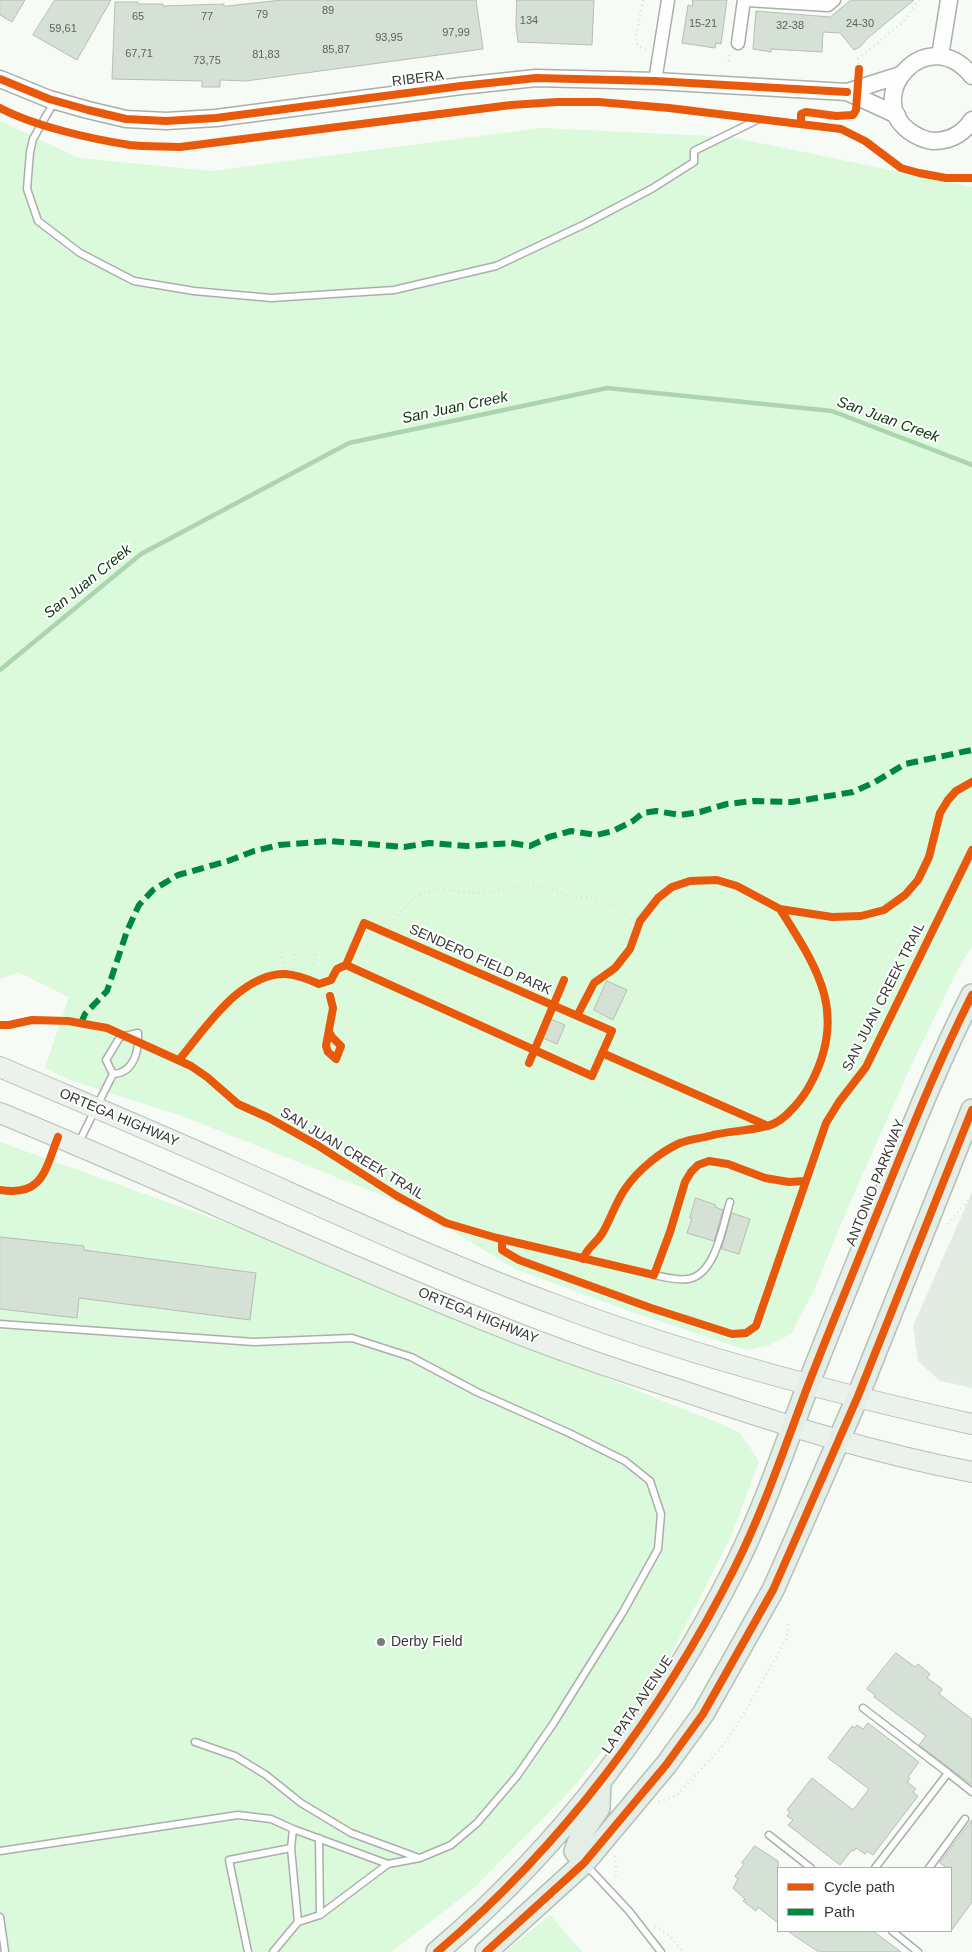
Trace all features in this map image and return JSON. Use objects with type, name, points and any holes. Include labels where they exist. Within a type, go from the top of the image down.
[{"type":"highway","name":"ANTONIO PARKWAY","points":[[793,1427],[937,1067],[972,995]]},
{"type":"highway","points":[[486,1952],[584,1863],[666,1766],[703,1714],[773,1590],[858,1396],[972,1110]]},
{"type":"highway","name":"LA PATA AVENUE","points":[[437,1952],[547,1846],[600,1782],[665,1692],[736,1565],[766,1498],[793,1427]]},
{"type":"highway","points":[[584,1863],[575,1851],[582,1833],[599,1808],[600,1782]]},
{"type":"main road","name":"ORTEGA HIGHWAY","points":[[0,1068],[392,1238],[556,1305],[697,1353],[907,1410],[972,1424]]},
{"type":"main road","name":"ORTEGA HIGHWAY","points":[[0,1113],[78,1145],[333,1258],[494,1324],[599,1363],[793,1427],[886,1453],[972,1472]]},
{"type":"street","points":[[655,81],[668,0]]},
{"type":"street","points":[[738,43],[746,0],[828,5],[834,0]]},
{"type":"street","points":[[949,0],[940,56],[953,60],[964,67],[972,76]]},
{"type":"street","name":"RIBERA","points":[[0,79],[54,101],[126,119],[166,121],[216,118],[451,87],[536,78],[655,81],[852,91],[900,75],[911,64],[924,58],[940,56]]},
{"type":"street","points":[[897,115],[893,102],[894,88],[900,75]]},
{"type":"street","name":"RIBERA","points":[[852,91],[897,115],[904,127],[915,136],[928,140],[942,141],[964,137],[972,120]]},
{"type":"lane","points":[[54,101],[33,139],[30,152],[27,189],[38,221],[80,253],[134,281],[194,291],[270,298],[394,290],[496,266],[585,224],[653,188],[694,162],[694,151],[758,119]]},
{"type":"lane","points":[[78,1145],[112,1074],[106,1060],[120,1037],[138,1033],[139,1049],[127,1070],[112,1074]]},
{"type":"lane","points":[[654,1275],[688,1279],[702,1274],[711,1263],[730,1202]]},
{"type":"lane","points":[[0,1324],[254,1342],[352,1338],[411,1357],[477,1392],[626,1461],[650,1481],[662,1514],[658,1549],[623,1612],[553,1724],[517,1776],[477,1823],[451,1844],[420,1858],[388,1864],[320,1915],[298,1922],[273,1952]]},
{"type":"lane","points":[[863,1708],[972,1792]]},
{"type":"lane","points":[[195,1742],[234,1756],[266,1775],[301,1802],[351,1834],[420,1858]]},
{"type":"lane","points":[[876,1867],[948,1773]]},
{"type":"lane","points":[[0,1851],[238,1816],[271,1819],[293,1830],[388,1864]]},
{"type":"lane","points":[[930,1867],[965,1819]]},
{"type":"lane","points":[[293,1830],[291,1848],[298,1922]]},
{"type":"lane","points":[[769,1834],[811,1867]]},
{"type":"lane","points":[[319,1838],[320,1915]]},
{"type":"lane","points":[[248,1952],[229,1860],[291,1848]]},
{"type":"lane","points":[[584,1863],[629,1911],[661,1952]]},
{"type":"lane","points":[[0,1917],[5,1952]]},
{"type":"lane","points":[[893,1932],[918,1952]]},
{"type":"path","points":[[643,0],[635,42],[643,51],[660,50]]},
{"type":"path","points":[[852,91],[859,69],[858,59],[902,23],[919,0]]},
{"type":"path","points":[[384,942],[392,925],[404,908],[433,890],[482,894],[516,886],[534,885],[551,888],[584,899],[601,900],[613,906],[638,927]]},
{"type":"path","points":[[293,975],[294,951]]},
{"type":"path","points":[[282,952],[284,974]]},
{"type":"path","points":[[309,980],[316,952]]},
{"type":"path","points":[[276,976],[284,974],[293,975],[319,984]]},
{"type":"path","points":[[948,1224],[972,1196]]},
{"type":"path","points":[[658,1803],[677,1795],[722,1747],[736,1727],[787,1638],[788,1622]]},
{"type":"path","points":[[615,1852],[615,1879],[619,1883]]},
{"type":"path","points":[[650,1920],[655,1926],[669,1935],[683,1952]]},
{"type":"shaded area","points":[[972,1192],[972,1388],[940,1381],[918,1361],[913,1326]]},
{"type":"green space","points":[[0,121],[79,158],[211,171],[542,128],[731,137],[972,187],[972,946],[957,971],[910,1068],[846,1212],[815,1288],[791,1334],[770,1345],[747,1350],[629,1311],[515,1269],[416,1209],[182,1116],[72,1081],[45,1068],[69,997],[18,972],[0,979]]},
{"type":"green space","points":[[0,1142],[248,1231],[724,1425],[740,1433],[759,1461],[732,1534],[658,1680],[568,1793],[474,1888],[391,1952],[0,1952]]},
{"type":"green space","points":[[550,1915],[582,1952],[505,1952]]},
{"type":"building","points":[[0,0],[25,0],[12,22],[0,15]]},
{"type":"building","points":[[55,0],[111,0],[77,60],[33,35]]},
{"type":"building","points":[[282,0],[476,0],[483,49],[246,81],[220,80],[220,87],[202,87],[202,81],[112,79],[115,2],[163,4],[163,6],[224,4],[224,6]]},
{"type":"building","points":[[517,0],[594,0],[592,45],[518,42],[516,26]]},
{"type":"building","points":[[693,0],[727,0],[721,44],[716,43],[715,48],[682,43],[688,5],[692,6]]},
{"type":"building","points":[[851,0],[914,0],[869,37],[860,47],[854,50],[840,33],[823,32],[822,52],[771,49],[771,52],[753,49],[756,11],[830,17]]},
{"type":"building","points":[[607,981],[627,990],[613,1020],[594,1010]]},
{"type":"building","points":[[551,1019],[565,1025],[557,1044],[543,1038]]},
{"type":"building","points":[[696,1198],[716,1205],[715,1207],[723,1210],[714,1241],[687,1233]]},
{"type":"building","points":[[732,1213],[750,1219],[739,1254],[722,1249]]},
{"type":"building","points":[[0,1237],[84,1246],[84,1250],[256,1273],[250,1320],[79,1298],[77,1318],[0,1309]]},
{"type":"building","points":[[896,1653],[915,1667],[918,1664],[930,1674],[927,1678],[942,1690],[939,1694],[972,1719],[972,1785],[919,1745],[926,1736],[874,1697],[875,1695],[867,1689]]},
{"type":"building","points":[[868,1723],[919,1762],[908,1777],[910,1779],[907,1782],[916,1789],[913,1792],[918,1796],[873,1855],[867,1851],[865,1854],[856,1848],[854,1851],[852,1850],[840,1865],[788,1825],[793,1820],[787,1816],[790,1812],[787,1810],[812,1778],[853,1810],[869,1789],[828,1758],[852,1726],[855,1728],[857,1725],[863,1729]]},
{"type":"building","points":[[972,1820],[972,1902],[952,1930],[952,1867],[946,1867],[940,1863]]},
{"type":"building","points":[[755,1846],[778,1861],[777,1922],[758,1907],[756,1911],[743,1901],[745,1899],[733,1888],[738,1879],[735,1876],[744,1864],[742,1863]]},
{"type":"building","points":[[789,1932],[874,1932],[901,1952],[819,1952]]},
{"type":"waterway","name":"San Juan Creek","points":[[0,670],[141,554],[349,443],[607,388],[832,411],[972,465]]},
{"type":"marked path","points":[[81,1023],[85,1014],[107,991],[127,931],[139,905],[153,890],[178,875],[228,861],[254,851],[279,845],[330,841],[404,847],[429,843],[467,846],[511,843],[530,846],[549,837],[571,831],[596,835],[613,831],[633,821],[643,813],[656,811],[680,815],[700,812],[727,804],[754,801],[792,802],[853,792],[875,782],[905,764],[972,750]]},
{"type":"cycle path","points":[[801,124],[801,114],[806,112],[836,116],[853,115],[856,110],[859,69]]},
{"type":"cycle path","points":[[0,79],[49,99],[88,110],[126,119],[166,121],[216,118],[536,78],[655,81],[847,92]]},
{"type":"cycle path","points":[[0,108],[29,121],[98,139],[136,146],[180,147],[511,105],[599,102],[669,108],[841,129],[865,141],[901,168],[946,178],[972,178]]},
{"type":"cycle path","points":[[577,1016],[594,983],[615,968],[630,949],[640,921],[658,898],[672,887],[690,881],[717,880],[737,886],[780,909],[832,917],[861,916],[884,910],[905,895],[918,880],[929,857],[940,813],[956,791],[972,782]]},
{"type":"cycle path","name":"SAN JUAN CREEK TRAIL","points":[[502,1239],[502,1250],[519,1260],[651,1308],[732,1334],[746,1333],[756,1326],[826,1123],[839,1102],[866,1067],[972,850]]},
{"type":"cycle path","points":[[583,1259],[587,1251],[603,1232],[625,1189],[636,1175],[657,1156],[684,1142],[773,1124],[789,1112],[808,1089],[822,1058],[827,1035],[827,1013],[824,992],[806,952],[780,909]]},
{"type":"cycle path","name":"SENDERO FIELD PARK","points":[[179,1060],[225,1005],[254,983],[269,976],[286,974],[319,984],[331,980],[337,969],[346,965],[592,1076],[612,1031],[364,923],[346,965]]},
{"type":"cycle path","name":"SENDERO FIELD PARK","points":[[529,1063],[564,980]]},
{"type":"cycle path","points":[[437,1952],[483,1911],[526,1868],[606,1775],[642,1725],[706,1621],[735,1567],[756,1521],[819,1356],[907,1140],[938,1067],[972,995]]},
{"type":"cycle path","points":[[329,1032],[341,1046],[336,1059],[328,1052],[326,1046],[333,1008],[330,996]]},
{"type":"cycle path","name":"SAN JUAN CREEK TRAIL","points":[[0,1025],[32,1020],[68,1021],[107,1028],[191,1066],[207,1077],[238,1104],[269,1118],[317,1145],[397,1196],[446,1223],[497,1238],[654,1275],[670,1232],[685,1182],[698,1165],[709,1161],[728,1164],[765,1178],[789,1182],[806,1181]]},
{"type":"cycle path","points":[[602,1053],[768,1126]]},
{"type":"cycle path","points":[[486,1952],[584,1863],[666,1765],[703,1714],[773,1590],[858,1396],[972,1110]]},
{"type":"cycle path","points":[[0,1190],[14,1191],[34,1185],[45,1170],[58,1137]]},
{"type":"place","name":"Derby Field","points":[[381,1642]]}]
